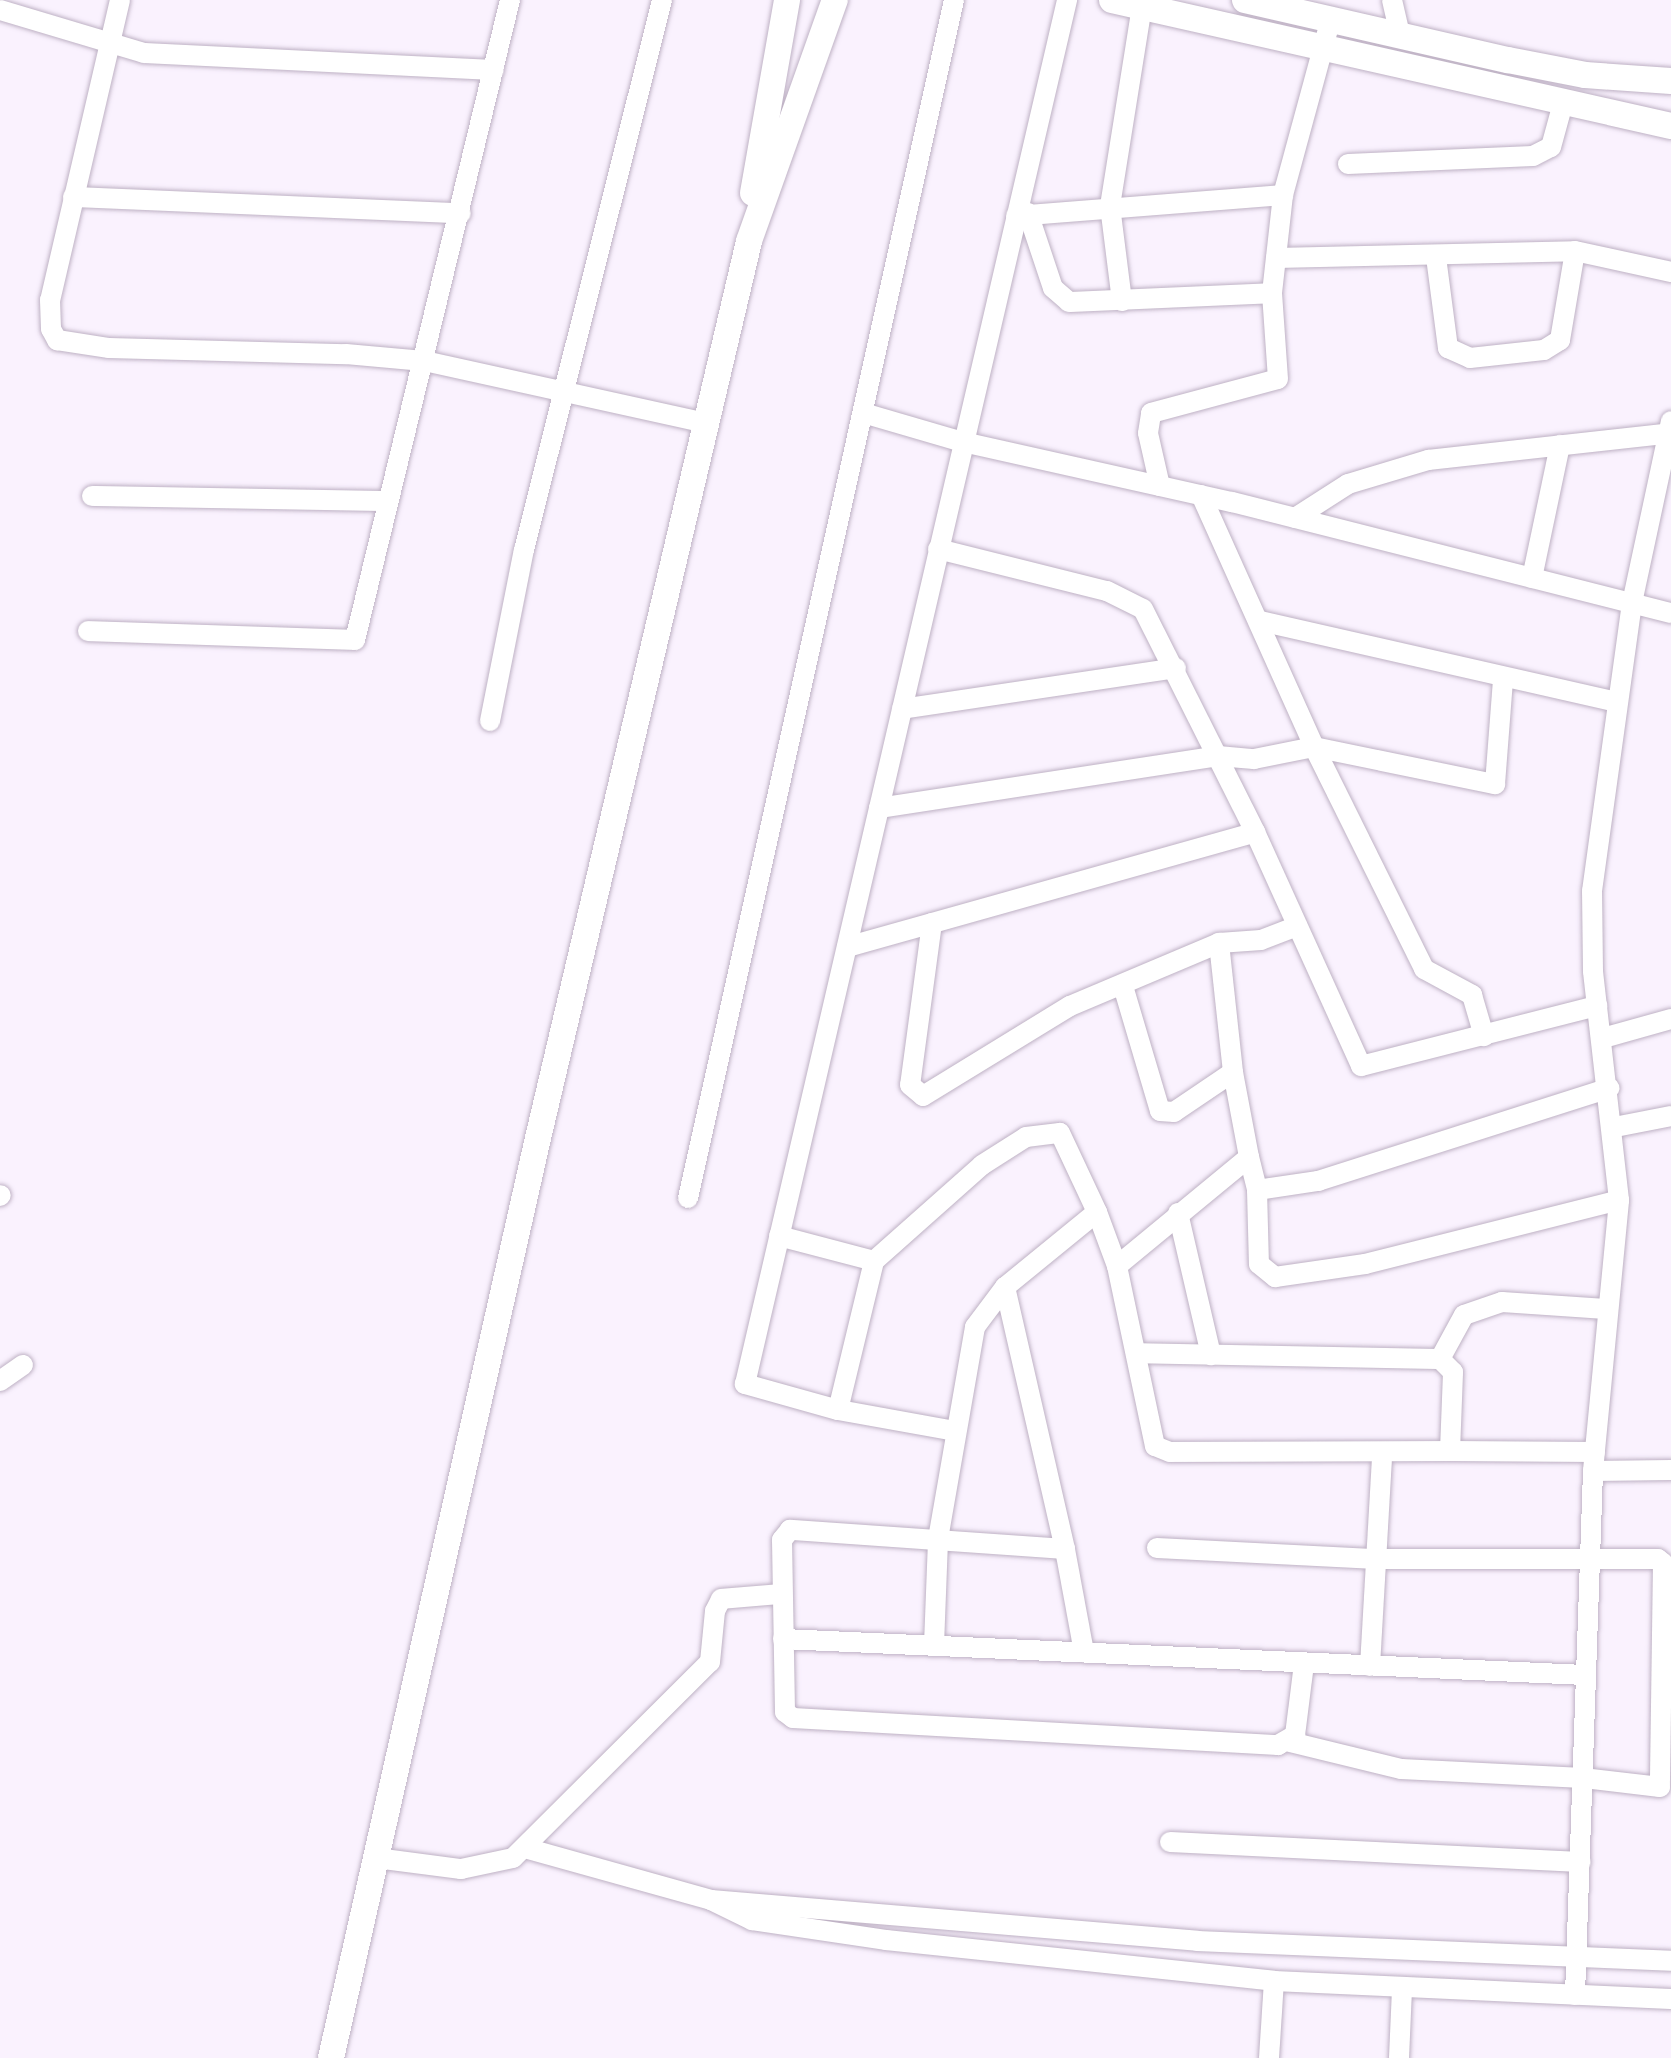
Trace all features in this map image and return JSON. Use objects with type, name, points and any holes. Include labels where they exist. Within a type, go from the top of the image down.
[{"type":"main road","points":[[331,2058],[749,241],[787,0]]},
{"type":"main road","points":[[749,241],[835,0]]},
{"type":"main road","points":[[1112,0],[1671,126]]},
{"type":"main road","points":[[1251,1],[1585,75],[1671,81]]},
{"type":"street","points":[[120,0],[50,300],[51,329],[57,340],[109,348],[346,354],[424,361],[705,423]]},
{"type":"street","points":[[88,631],[355,640],[386,501],[461,213],[510,0]]},
{"type":"street","points":[[490,721],[524,550],[662,0]]},
{"type":"street","points":[[688,1198],[954,0]]},
{"type":"street","points":[[955,1431],[838,1410],[745,1384],[963,442],[1022,214],[1067,0]]},
{"type":"street","points":[[1392,0],[1400,36]]},
{"type":"street","points":[[1122,301],[1110,206],[1142,7]]},
{"type":"street","points":[[0,10],[110,46],[178,57],[494,70]]},
{"type":"street","points":[[1160,486],[1148,433],[1151,413],[1278,379],[1272,293],[1283,195],[1331,18]]},
{"type":"street","points":[[1348,164],[1533,156],[1551,147],[1563,103]]},
{"type":"street","points":[[1022,214],[1283,195]]},
{"type":"street","points":[[73,197],[461,213]]},
{"type":"street","points":[[1022,214],[1058,295],[1075,303],[1272,293]]},
{"type":"street","points":[[1276,258],[1436,257],[1575,251],[1671,272]]},
{"type":"street","points":[[1436,257],[1448,348],[1470,358],[1544,350],[1560,340],[1575,251]]},
{"type":"street","points":[[863,413],[963,442],[1201,495],[1671,613]]},
{"type":"street","points":[[1295,518],[1312,503],[1380,472],[1460,454],[1560,445],[1670,429],[1632,603],[1592,891],[1597,1006],[1615,1127],[1619,1200],[1606,1309],[1594,1462],[1575,1995]]},
{"type":"street","points":[[1532,578],[1560,445]]},
{"type":"street","points":[[1201,495],[1314,747],[1424,969],[1472,995],[1484,1036]]},
{"type":"street","points":[[92,496],[386,501]]},
{"type":"street","points":[[938,549],[1127,598],[1149,618],[1255,832],[1361,1066],[1597,1006]]},
{"type":"street","points":[[1260,621],[1503,680],[1616,702]]},
{"type":"street","points":[[902,709],[1176,668]]},
{"type":"street","points":[[879,808],[1218,756],[1254,759],[1314,747],[1495,784],[1503,680]]},
{"type":"street","points":[[847,947],[1255,832]]},
{"type":"street","points":[[932,923],[910,1085],[923,1096],[1070,1006],[1219,943],[1261,940],[1297,926]]},
{"type":"street","points":[[1219,943],[1233,1072],[1257,1190],[1259,1264],[1275,1277],[1365,1264],[1619,1200]]},
{"type":"street","points":[[1123,986],[1160,1111],[1174,1112],[1233,1072]]},
{"type":"street","points":[[1603,1038],[1671,1019]]},
{"type":"street","points":[[1257,1190],[1318,1181],[1610,1088]]},
{"type":"street","points":[[1615,1127],[1671,1116]]},
{"type":"street","points":[[838,1410],[874,1261],[982,1165],[1041,1133],[1065,1137],[1097,1212],[1117,1266],[1137,1353],[1150,1434],[1162,1450],[1382,1455],[1450,1451],[1671,1470]]},
{"type":"street","points":[[1117,1266],[1249,1157]]},
{"type":"street","points":[[934,1645],[938,1539],[975,1327],[1005,1287],[1097,1212]]},
{"type":"street","points":[[1178,1213],[1211,1355]]},
{"type":"street","points":[[779,1236],[874,1261]]},
{"type":"street","points":[[1005,1287],[1065,1549],[1084,1652]]},
{"type":"street","points":[[1440,1359],[1464,1315],[1502,1302],[1606,1309]]},
{"type":"street","points":[[1137,1353],[1440,1359],[1453,1372],[1450,1451]]},
{"type":"street","points":[[0,1381],[23,1365]]},
{"type":"street","points":[[1370,1666],[1382,1455]]},
{"type":"street","points":[[1065,1549],[790,1530],[782,1540],[785,1712],[793,1718],[1063,1735],[1290,1742],[1401,1769],[1583,1778],[1652,1790],[1663,1780],[1666,1570],[1658,1559],[1377,1559],[1157,1548]]},
{"type":"street","points":[[376,1858],[461,1869],[513,1858],[710,1662],[715,1611],[721,1599],[781,1594]]},
{"type":"street","points":[[783,1639],[1585,1675]]},
{"type":"street","points":[[1290,1742],[1304,1664]]},
{"type":"street","points":[[1170,1842],[1581,1862]]},
{"type":"street","points":[[525,1848],[711,1900],[752,1920],[886,1940],[1274,1981],[1671,1999]]},
{"type":"street","points":[[711,1900],[1197,1941],[1671,1961]]},
{"type":"street","points":[[1269,2058],[1274,1981]]},
{"type":"street","points":[[1399,2058],[1402,1988]]}]
